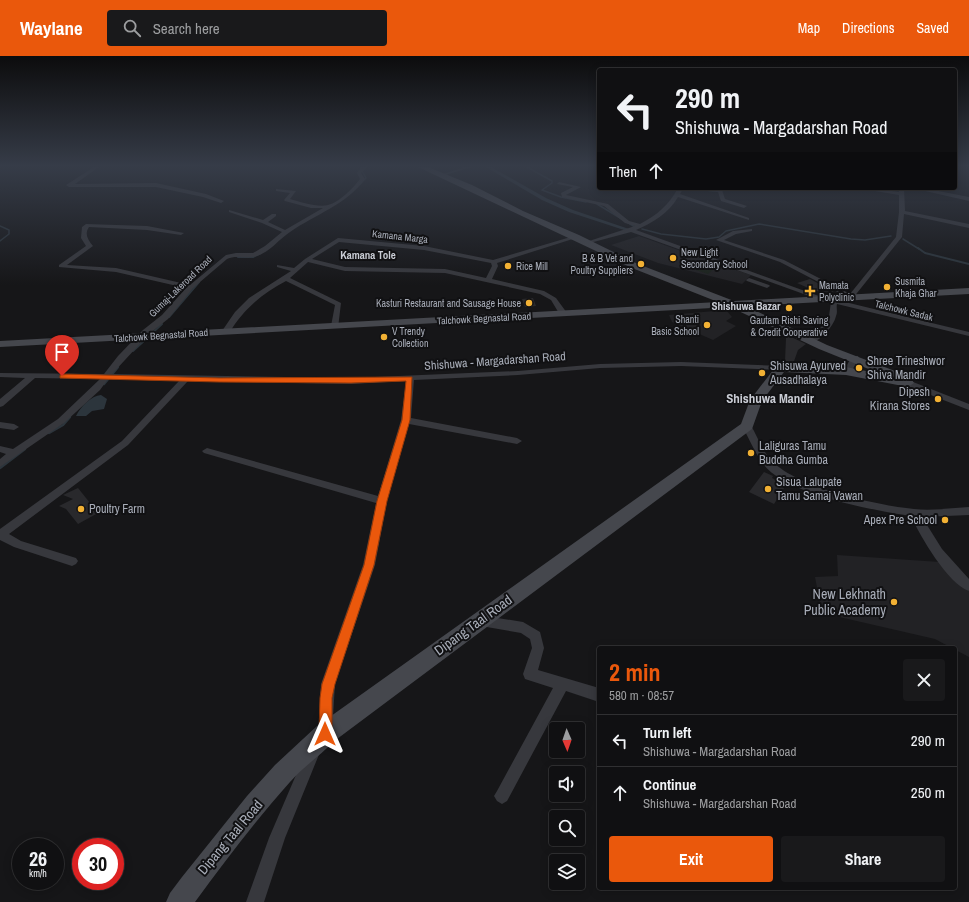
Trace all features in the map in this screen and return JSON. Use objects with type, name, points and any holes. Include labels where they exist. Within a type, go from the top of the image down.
[{"type":"main road","points":[[507,206],[576,237],[635,266],[713,295],[810,341],[855,358],[908,383]]},
{"type":"main road","name":"Talchowk Begnastal Road","points":[[0,344],[969,291]]},
{"type":"main road","points":[[747,426],[756,400],[781,368],[848,372],[908,383]]},
{"type":"main road","name":"Dipang Taal Road","points":[[179,902],[197,877],[284,772],[321,739],[477,621],[747,426]]},
{"type":"street","points":[[319,206],[327,207]]},
{"type":"street","points":[[608,206],[627,222],[642,226]]},
{"type":"street","points":[[588,243],[642,226],[669,206]]},
{"type":"street","points":[[711,206],[747,219]]},
{"type":"street","points":[[750,230],[734,232],[719,240],[782,261],[851,297],[899,237],[902,206]]},
{"type":"street","name":"Gumaj-Lakeroad Road","points":[[0,464],[31,440],[56,426],[111,376],[121,358],[165,317],[190,287],[227,256],[256,254],[286,232],[327,207]]},
{"type":"street","points":[[231,211],[264,222],[286,232]]},
{"type":"street","points":[[902,212],[969,226]]},
{"type":"street","points":[[264,222],[274,216]]},
{"type":"street","points":[[181,233],[151,229],[88,225],[85,227],[83,235],[84,241],[90,246],[62,266],[116,270],[190,287]]},
{"type":"street","name":"Talchowk Sadak","points":[[631,230],[826,300],[969,335]]},
{"type":"street","name":"Kamana Marga","points":[[226,331],[238,313],[258,293],[286,278],[308,260],[338,240],[424,248],[493,262],[576,237]]},
{"type":"street","points":[[308,260],[345,269],[445,271],[542,292],[554,299],[563,313]]},
{"type":"street","points":[[488,280],[495,266],[493,262]]},
{"type":"street","points":[[279,266],[296,270]]},
{"type":"street","points":[[286,278],[339,304],[335,326]]},
{"type":"street","points":[[749,280],[785,291],[805,300]]},
{"type":"street","points":[[810,341],[823,332],[829,325],[832,317],[826,300]]},
{"type":"street","points":[[848,372],[855,358]]},
{"type":"street","name":"Shishuwa - Margadarshan Road","points":[[0,376],[111,376],[351,380],[518,373],[600,366],[680,364],[781,368]]},
{"type":"street","points":[[0,404],[32,376]]},
{"type":"street","points":[[72,561],[18,544],[0,535],[125,443],[186,378]]},
{"type":"street","points":[[254,902],[277,838],[321,739],[328,684],[369,565],[382,501],[406,420],[410,378]]},
{"type":"street","points":[[908,383],[969,407]]},
{"type":"street","points":[[406,420],[517,441]]},
{"type":"street","points":[[0,425],[14,427]]},
{"type":"street","points":[[747,426],[767,462],[782,475],[811,489],[874,506],[915,513],[969,511]]},
{"type":"street","points":[[0,449],[14,453]]},
{"type":"street","points":[[206,451],[382,501]]},
{"type":"street","points":[[915,513],[923,530],[951,570],[969,586]]},
{"type":"street","points":[[477,621],[523,628],[536,636],[538,648],[530,674],[597,694]]},
{"type":"street","points":[[502,796],[563,683]]},
{"type":"shaded area","name":"New Light Secondary School","points":[[639,236],[751,275],[742,284],[658,263],[611,245]]},
{"type":"shaded area","points":[[706,261],[718,265],[708,274],[696,270]]},
{"type":"shaded area","name":"Shanti Basic School","points":[[726,310],[732,317],[726,321],[736,326],[713,340],[672,322],[669,315]]},
{"type":"shaded area","points":[[101,395],[107,399],[104,409],[92,411],[86,416],[76,416],[87,402],[94,397]]},
{"type":"shaded area","name":"New Lekhnath Public Academy","points":[[837,555],[940,562],[969,591],[969,657],[957,651],[957,646],[948,646],[935,639],[822,613],[815,577],[838,576]]},
{"type":"building","points":[[810,279],[834,292],[815,291],[797,283]]},
{"type":"building","name":"Kasturi Restaurant and Sausage House","points":[[533,298],[536,306],[525,307],[522,299]]},
{"type":"building","points":[[789,336],[806,344],[798,350],[793,364],[785,361],[786,338]]},
{"type":"building","name":"Sisua Lalupate Tamu Samaj Vawan","points":[[764,472],[786,485],[774,504],[749,492]]},
{"type":"building","name":"Poultry Farm","points":[[78,488],[98,513],[78,524],[66,509],[59,506],[73,499],[63,495]]},
{"type":"waterway","points":[[561,206],[626,229]]},
{"type":"waterway","points":[[601,206],[635,227]]},
{"type":"waterway","points":[[642,229],[661,234],[706,239],[719,237],[726,231],[759,224],[851,239],[865,240],[891,236]]},
{"type":"waterway","points":[[0,226],[9,230],[9,234],[0,241]]},
{"type":"waterway","points":[[903,239],[919,249]]},
{"type":"waterway","points":[[918,248],[925,253],[969,264]]},
{"type":"waterway","points":[[238,257],[253,257],[261,253]]},
{"type":"waterway","points":[[169,317],[199,282]]},
{"type":"waterway","points":[[150,335],[162,324]]},
{"type":"waterway","points":[[133,351],[146,339]]},
{"type":"waterway","points":[[104,384],[118,367]]},
{"type":"waterway","points":[[49,433],[63,425],[70,417]]},
{"type":"waterway","points":[[0,468],[25,449]]},
{"type":"place","name":"New Light Secondary School","points":[[673,258]]},
{"type":"place","name":"B & B Vet and Poultry Suppliers","points":[[641,264]]},
{"type":"place","name":"Rice Mill","points":[[508,266]]},
{"type":"place","name":"Susmita Khaja Ghar","points":[[887,287]]},
{"type":"place","name":"Mamata Polyclinic","points":[[810,291]]},
{"type":"place","name":"Kasturi Restaurant and Sausage House","points":[[529,303]]},
{"type":"place","name":"Gautam Rishi Saving & Credit Cooperative","points":[[789,308]]},
{"type":"place","name":"Shanti Basic School","points":[[707,325]]},
{"type":"place","name":"V Trendy Collection","points":[[384,337]]},
{"type":"place","name":"Shree Trineshwor Shiva Mandir","points":[[859,368]]},
{"type":"place","name":"Shisuwa Ayurved Ausadhalaya","points":[[762,373]]},
{"type":"place","name":"Dipesh Kirana Stores","points":[[938,399]]},
{"type":"place","name":"Laliguras Tamu Buddha Gumba","points":[[751,453]]},
{"type":"place","name":"Sisua Lalupate Tamu Samaj Vawan","points":[[768,489]]},
{"type":"place","name":"Poultry Farm","points":[[81,509]]},
{"type":"place","name":"Apex Pre School","points":[[945,520]]},
{"type":"place","name":"New Lekhnath Public Academy","points":[[894,602]]},
{"type":"district","name":"Kamana Tole","points":[[368,255]]},
{"type":"district","name":"Shishuwa Bazar","points":[[746,306]]},
{"type":"district","name":"Shishuwa Mandir","points":[[770,398]]},
{"type":"route","points":[[62,376],[114,376],[219,380],[351,380],[410,378],[406,420],[382,501],[369,565],[328,684],[325,734]]}]
